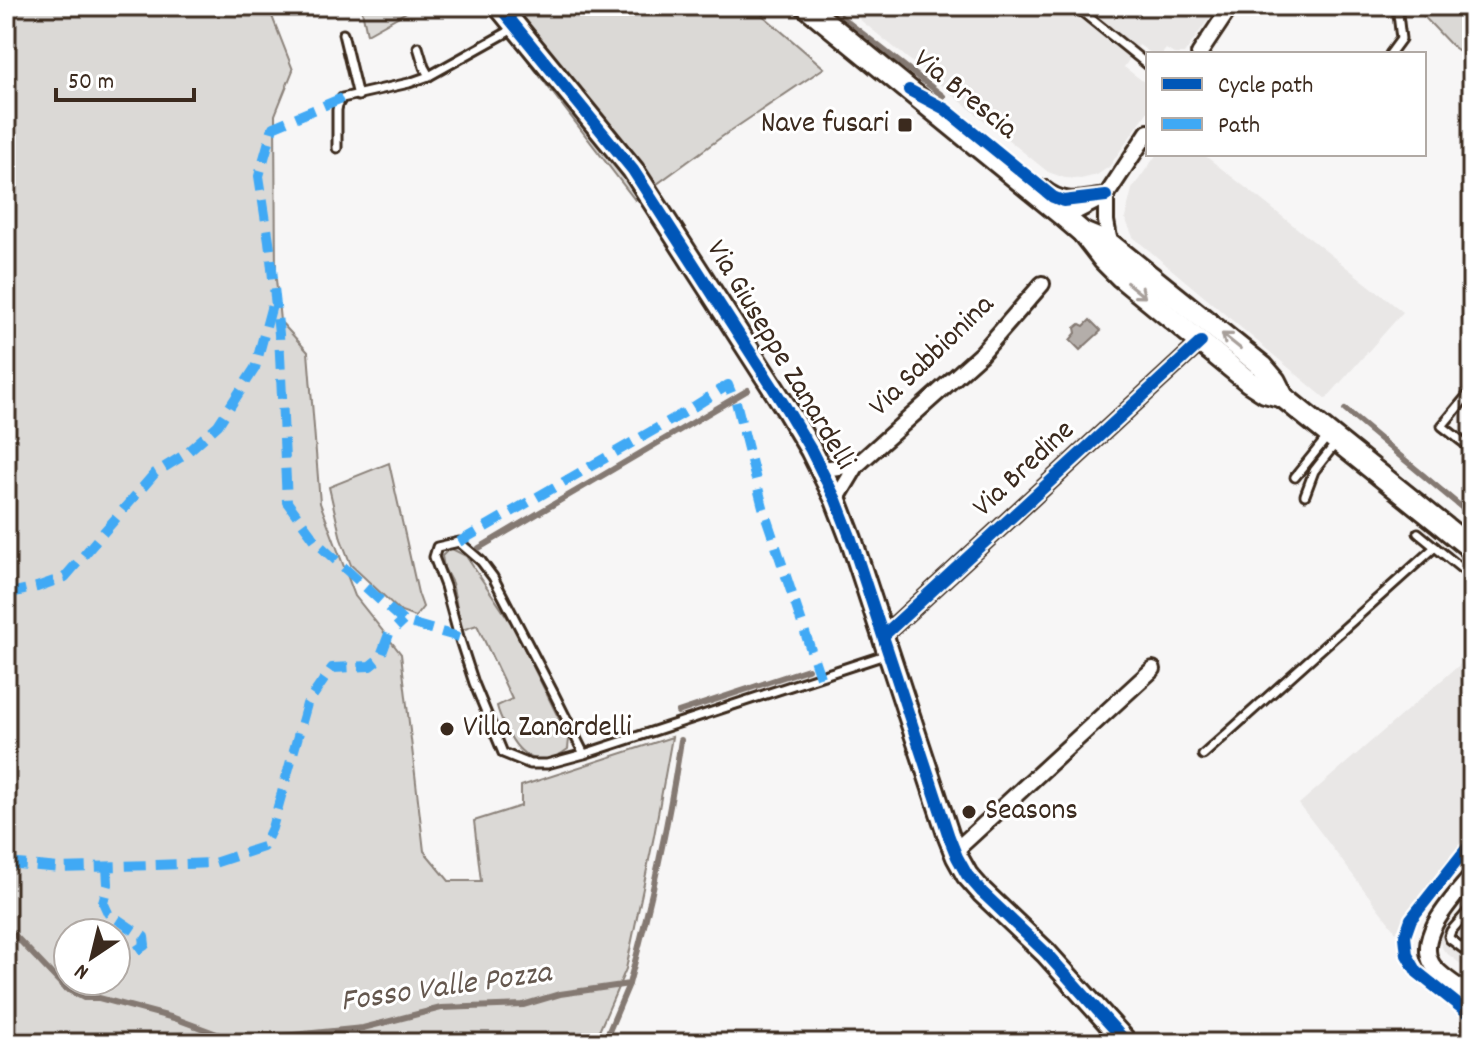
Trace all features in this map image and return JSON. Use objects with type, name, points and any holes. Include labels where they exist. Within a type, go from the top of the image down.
[{"type":"street","name":"Via Giuseppe Zanardelli","points":[[499,6],[633,170],[786,408],[821,469],[836,500],[855,570],[887,644],[913,741],[967,875],[1046,953],[1127,1043]]},
{"type":"street","name":"Via Brescia","points":[[806,6],[1062,215],[1083,233],[1121,277],[1248,381],[1265,392],[1283,397],[1472,549]]},
{"type":"street","points":[[1200,52],[1231,6]]},
{"type":"street","points":[[909,90],[945,109],[1053,197],[1063,201],[1106,196]]},
{"type":"street","points":[[1062,215],[1106,196],[1146,135]]},
{"type":"street","points":[[1106,196],[1110,244]]},
{"type":"street","name":"Via Brescia","points":[[1083,233],[1110,244],[1263,367],[1283,397]]},
{"type":"street","name":"Via Sabbionina","points":[[836,500],[857,465],[981,354],[1042,284]]},
{"type":"street","name":"Via Bredine","points":[[887,644],[1201,342]]},
{"type":"street","points":[[821,469],[857,465]]},
{"type":"street","points":[[955,851],[1153,669]]},
{"type":"street","points":[[1472,875],[1435,923],[1427,950],[1433,966],[1472,996]]},
{"type":"lane","points":[[1075,6],[1146,63]]},
{"type":"lane","points":[[1391,52],[1401,39],[1398,14],[1393,6]]},
{"type":"lane","points":[[337,148],[338,105],[342,98],[429,76],[517,27]]},
{"type":"lane","points":[[343,34],[358,96]]},
{"type":"lane","points":[[418,47],[429,76]]},
{"type":"lane","points":[[1472,390],[1442,426],[1472,449]]},
{"type":"lane","points":[[1295,477],[1334,438]]},
{"type":"lane","points":[[1305,495],[1314,471],[1334,438]]},
{"type":"lane","points":[[1418,533],[1472,577]]},
{"type":"lane","points":[[584,754],[493,577],[481,561],[459,542],[437,547],[434,557],[459,637],[503,753],[530,764],[547,764],[584,754],[887,644]]},
{"type":"lane","points":[[1203,755],[1435,547]]},
{"type":"lane","points":[[1469,953],[1449,936],[1472,907]]},
{"type":"shaded area","points":[[6,6],[268,6],[293,70],[275,115],[276,279],[280,321],[308,352],[320,503],[355,596],[401,654],[424,851],[449,881],[481,881],[474,821],[521,806],[521,786],[672,737],[626,969],[594,1043],[6,1043]]},
{"type":"shaded area","points":[[361,6],[417,6],[367,34]]},
{"type":"shaded area","points":[[486,6],[752,6],[824,68],[635,200]]},
{"type":"shaded area","points":[[843,6],[1201,6],[1212,14],[1185,52],[1166,49],[1164,52],[1149,52],[1139,45],[1124,67],[1146,84],[1146,114],[1109,167],[1097,175],[1081,179],[1048,172]]},
{"type":"shaded area","points":[[1414,6],[1472,6],[1472,60],[1451,45]]},
{"type":"shaded area","points":[[1156,156],[1206,156],[1403,312],[1326,399],[1133,237],[1125,218],[1132,189]]},
{"type":"shaded area","points":[[1090,320],[1101,331],[1080,350],[1070,340],[1076,333],[1075,328],[1080,324],[1084,326]]},
{"type":"shaded area","points":[[389,463],[423,607],[415,617],[401,612],[351,565],[341,539],[329,487]]},
{"type":"shaded area","points":[[450,548],[466,556],[513,626],[569,739],[568,749],[558,755],[549,759],[532,758],[512,740],[497,706],[512,699],[477,625],[462,630],[452,583],[442,556]]},
{"type":"shaded area","points":[[1472,654],[1472,837],[1396,932],[1299,804]]},
{"type":"shaded area","points":[[1472,896],[1472,973],[1444,951],[1438,939]]},
{"type":"waterway","points":[[827,6],[943,96]]},
{"type":"waterway","points":[[479,548],[748,390]]},
{"type":"waterway","points":[[1345,410],[1472,516]]},
{"type":"waterway","name":"Fosso Valle Pozza","points":[[678,712],[808,669]]},
{"type":"waterway","name":"Fosso Valle Pozza","points":[[6,926],[65,988],[84,998],[99,998],[174,1018],[225,1037],[283,1036],[363,1028],[441,1008],[523,1005],[560,994],[629,984],[659,862],[681,740]]},
{"type":"waterway","points":[[604,1043],[629,984]]},
{"type":"marked path","points":[[342,98],[273,127],[259,176],[279,334],[287,502],[318,544],[403,621],[459,637]]},
{"type":"marked path","points":[[6,594],[65,577],[155,473],[184,455],[218,425],[255,368],[272,305]]},
{"type":"marked path","points":[[459,542],[728,385],[732,395]]},
{"type":"marked path","points":[[736,402],[764,511],[820,677]]},
{"type":"marked path","points":[[6,863],[60,868],[214,863],[263,847],[272,828],[307,704],[332,668],[370,666],[380,658],[389,634],[403,621]]},
{"type":"marked path","points":[[107,866],[108,884],[103,902],[108,913],[114,917]]},
{"type":"marked path","points":[[132,929],[144,937],[145,945],[132,953]]},
{"type":"cycle path","points":[[499,6],[633,170],[811,450],[851,539],[949,837],[967,875],[1046,953],[1127,1043]]},
{"type":"cycle path","points":[[909,90],[945,109],[1053,197],[1063,201],[1106,196]]},
{"type":"cycle path","points":[[884,635],[1201,342]]},
{"type":"cycle path","points":[[1472,842],[1411,919],[1405,936],[1407,955],[1417,972],[1472,1016]]},
{"type":"place","name":"Nave fusari","points":[[905,125]]},
{"type":"place","name":"Villa Zanardelli","points":[[447,729]]},
{"type":"place","name":"Seasons","points":[[969,812]]}]
